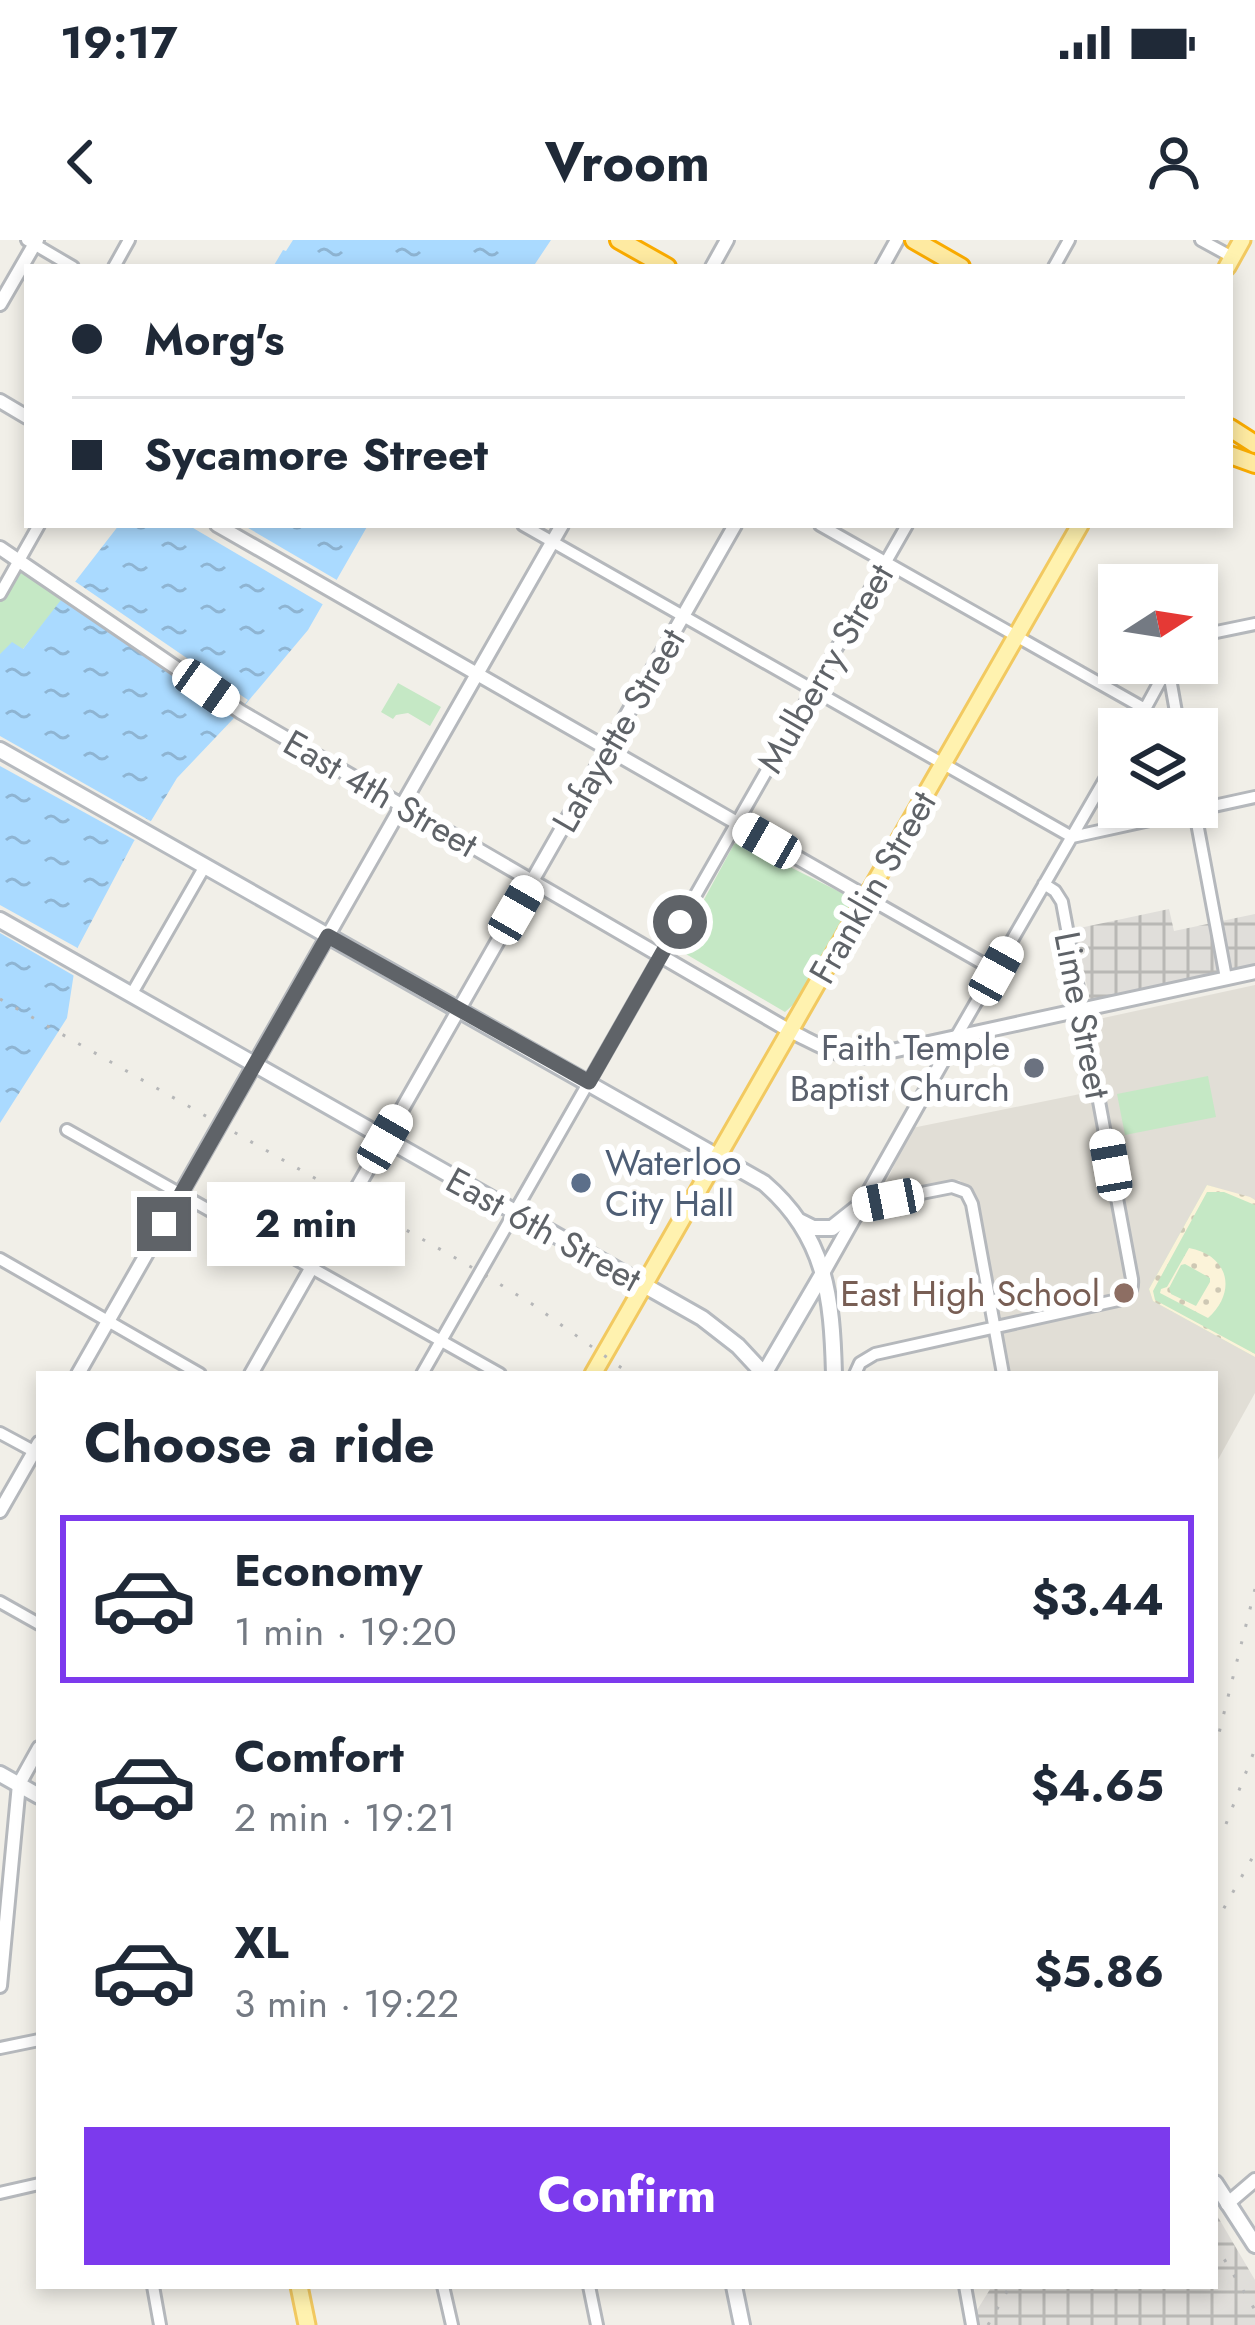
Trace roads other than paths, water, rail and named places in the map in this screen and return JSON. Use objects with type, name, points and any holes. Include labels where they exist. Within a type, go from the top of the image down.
[{"type":"highway","points":[[619,240],[662,264]]},
{"type":"highway","points":[[914,240],[956,264]]},
{"type":"main road","points":[[1229,262],[1242,240]]},
{"type":"main road","name":"Franklin Street","points":[[594,1371],[1079,528]]},
{"type":"main road","points":[[0,750],[764,1183],[811,1239],[831,1310],[834,1371]]},
{"type":"main road","name":"East 6th Street","points":[[0,920],[714,1327],[761,1371]]},
{"type":"main road","points":[[799,1221],[813,1228],[832,1228],[861,1205]]},
{"type":"main road","points":[[766,1371],[823,1273]]},
{"type":"main road","points":[[0,1774],[36,1794]]},
{"type":"main road","points":[[1218,2188],[1255,2245]]},
{"type":"main road","points":[[300,2289],[307,2325]]},
{"type":"main road","points":[[735,2289],[742,2325]]},
{"type":"street","points":[[1202,240],[1229,262]]},
{"type":"street","points":[[0,304],[33,241],[69,264]]},
{"type":"street","points":[[0,593],[37,528]]},
{"type":"street","points":[[222,528],[996,971]]},
{"type":"street","points":[[528,528],[1072,837],[1110,828]]},
{"type":"street","points":[[80,1371],[560,528]]},
{"type":"street","name":"Lafayette Street","points":[[253,1371],[733,528]]},
{"type":"street","points":[[825,528],[1143,708]]},
{"type":"street","name":"Mulberry Street","points":[[424,1371],[906,528]]},
{"type":"street","name":"East 4th Street","points":[[0,548],[241,712],[837,1054],[854,1058],[1255,971]]},
{"type":"street","points":[[1218,632],[1255,624]]},
{"type":"street","points":[[823,1273],[1098,791]]},
{"type":"street","points":[[1218,803],[1255,796]]},
{"type":"street","points":[[1198,828],[1226,978]]},
{"type":"street","points":[[131,995],[205,866]]},
{"type":"street","name":"Lime Street","points":[[994,1328],[1118,1300],[1128,1295],[1132,1282],[1062,902],[1044,884]]},
{"type":"street","points":[[68,1130],[495,1371]]},
{"type":"street","points":[[861,1205],[952,1187],[966,1192],[1003,1371]]},
{"type":"street","points":[[0,1259],[195,1371]]},
{"type":"street","points":[[858,1368],[875,1354],[994,1328]]},
{"type":"street","points":[[0,1433],[36,1450]]},
{"type":"street","points":[[0,1511],[36,1452]]},
{"type":"street","points":[[0,1602],[36,1622]]},
{"type":"street","points":[[0,1986],[19,1784],[36,1753]]},
{"type":"street","points":[[0,2048],[36,2041]]},
{"type":"street","points":[[1227,2204],[1255,2180]]},
{"type":"street","points":[[0,2193],[36,2185]]},
{"type":"street","points":[[154,2289],[160,2325]]},
{"type":"street","points":[[444,2289],[452,2325]]},
{"type":"street","points":[[591,2289],[597,2325]]},
{"type":"street","points":[[965,2289],[972,2325]]},
{"type":"water","points":[[293,240],[551,240],[535,264],[275,264]]},
{"type":"water","points":[[117,528],[366,528],[308,630],[177,778],[134,841],[78,947],[67,1018],[0,1123],[0,654],[12,642],[23,649]]},
{"type":"railway","points":[[0,999],[480,1272],[626,1371]]},
{"type":"railway","points":[[1218,1737],[1255,1589]]},
{"type":"railway","points":[[1226,1824],[1255,1749]]},
{"type":"railway","points":[[1218,1919],[1255,1853]]},
{"type":"railway","points":[[1218,2249],[1255,2310]]},
{"type":"railway","points":[[988,2325],[1008,2289]]},
{"type":"place","name":"Faith Temple Baptist Church","points":[[1034,1068]]},
{"type":"place","name":"Waterloo City Hall","points":[[581,1183]]},
{"type":"place","name":"East High School","points":[[1124,1293]]}]
